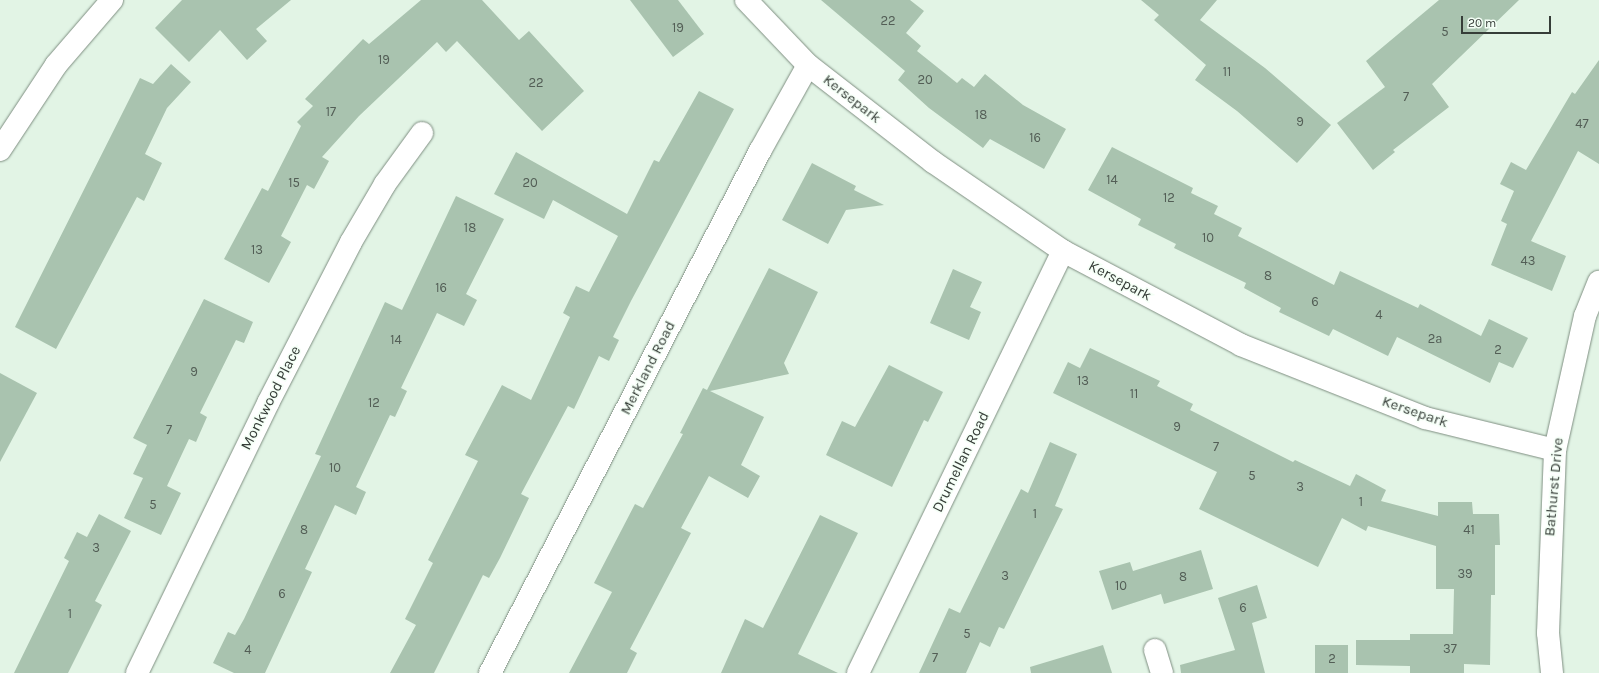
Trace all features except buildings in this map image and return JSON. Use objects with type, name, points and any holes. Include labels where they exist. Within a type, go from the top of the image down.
[{"type":"street","points":[[0,150],[56,65],[112,0]]},
{"type":"street","name":"Kersepark","points":[[746,0],[808,65],[933,162],[1063,251],[1242,345],[1425,418],[1555,450]]},
{"type":"street","name":"Merkland Road","points":[[490,673],[760,151],[808,65]]},
{"type":"street","name":"Monkwood Place","points":[[137,673],[268,403],[351,242],[385,184],[422,133]]},
{"type":"street","name":"Drumellan Road","points":[[858,673],[1063,251]]},
{"type":"street","name":"Bathurst Drive","points":[[1552,673],[1548,633],[1555,450],[1585,316],[1599,282]]},
{"type":"street","points":[[1155,650],[1162,673]]}]
